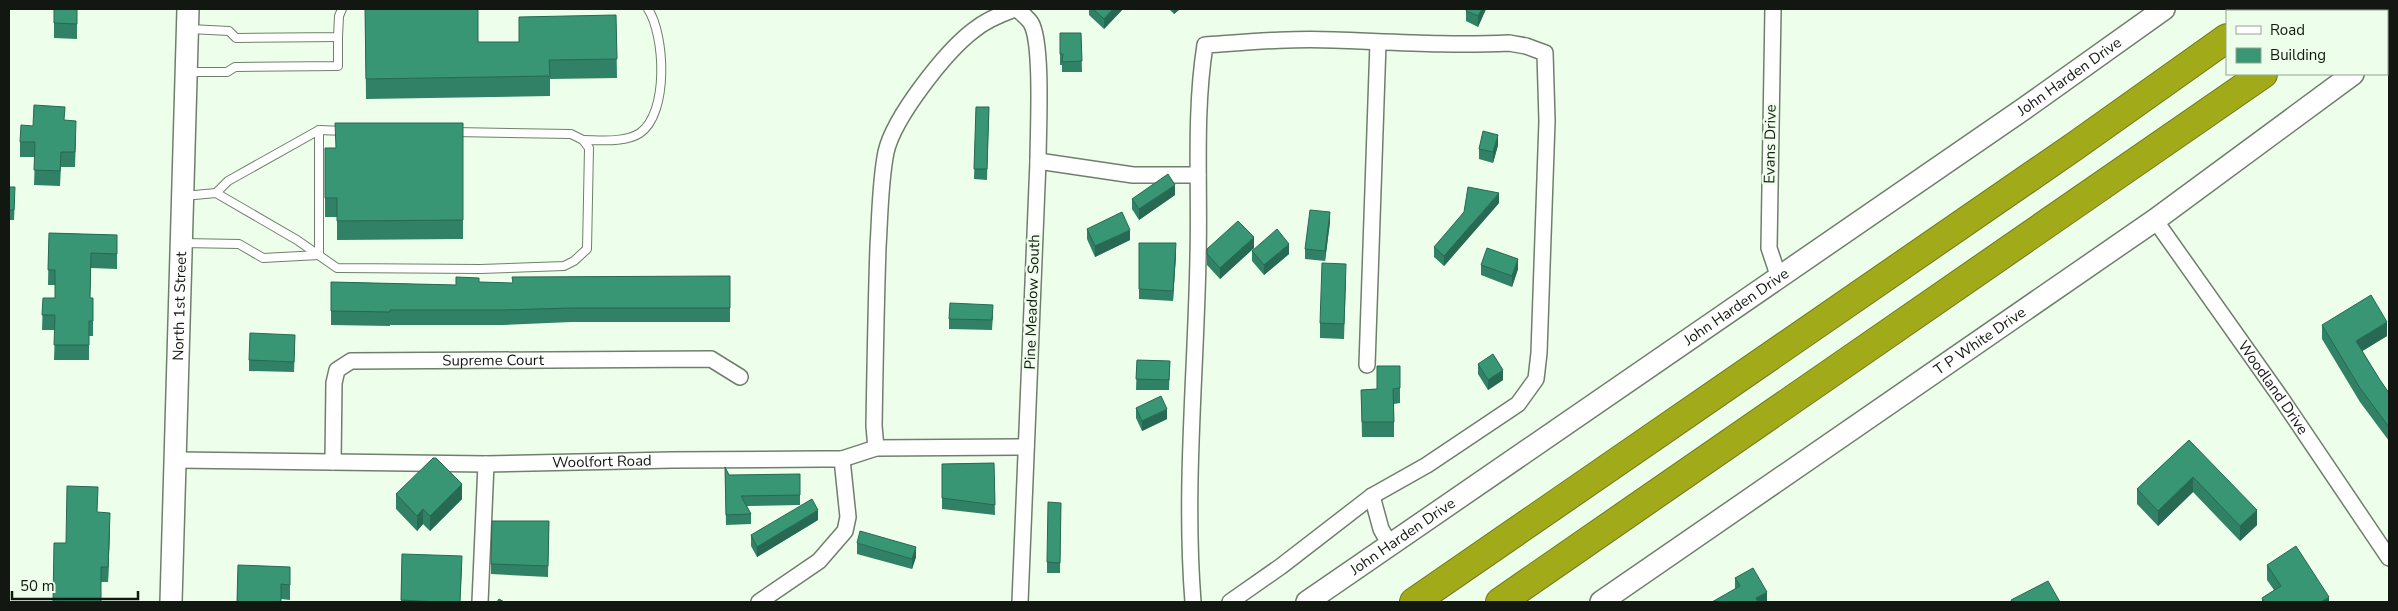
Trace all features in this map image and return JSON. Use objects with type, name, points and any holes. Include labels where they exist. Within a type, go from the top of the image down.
[{"type":"highway","points":[[1414,602],[2075,146],[2226,39]]},
{"type":"highway","points":[[1500,602],[2262,75]]},
{"type":"street","name":"Pine Meadow South","points":[[876,448],[874,426],[877,274],[880,212],[886,151],[896,128],[917,94],[947,56],[974,30],[997,16],[1016,9],[1031,23],[1037,51],[1038,161],[1020,602]]},
{"type":"street","name":"Evans Drive","points":[[1773,9],[1769,248],[1779,278]]},
{"type":"street","name":"John Harden Drive","points":[[1307,602],[1779,278],[2164,9]]},
{"type":"street","name":"North 1st Street","points":[[171,602],[188,19]]},
{"type":"street","points":[[1192,602],[1190,483],[1198,258],[1198,175],[1202,66],[1206,45],[1267,41],[1334,40],[1378,43],[1509,43],[1545,53],[1548,121],[1539,353],[1536,379],[1518,404],[1427,465],[1372,496],[1280,567],[1230,602]]},
{"type":"street","points":[[1367,365],[1378,43]]},
{"type":"street","name":"T P White Drive","points":[[1601,602],[2155,220],[2352,75]]},
{"type":"street","points":[[1038,161],[1133,174],[1198,175]]},
{"type":"street","name":"Woodland Drive","points":[[2155,220],[2281,398],[2389,558]]},
{"type":"street","name":"Supreme Court","points":[[333,462],[334,383],[337,370],[350,361],[711,359],[740,377]]},
{"type":"street","name":"Woolfort Road","points":[[176,460],[486,464],[842,458],[876,448],[1026,447]]},
{"type":"street","points":[[759,602],[819,561],[845,531],[848,517],[842,458]]},
{"type":"street","points":[[480,602],[486,464]]},
{"type":"street","points":[[1372,496],[1381,528],[1390,545]]},
{"type":"lane","points":[[186,72],[227,72],[235,67],[338,66],[339,16],[342,9]]},
{"type":"lane","points":[[583,140],[630,138],[642,132],[652,120],[658,104],[661,77],[659,38],[654,17],[648,9]]},
{"type":"lane","points":[[188,19],[229,31],[236,38],[338,37]]},
{"type":"lane","points":[[319,130],[319,256]]},
{"type":"lane","points":[[216,193],[228,181],[319,130],[358,131]]},
{"type":"lane","points":[[184,196],[216,193],[337,268],[480,269],[564,266],[574,261],[587,249],[589,148],[583,140],[571,134],[445,132]]},
{"type":"lane","points":[[182,243],[239,244],[263,258],[319,256]]},
{"type":"building","points":[[54,9],[77,9],[77,24],[54,23]]},
{"type":"building","points":[[365,9],[478,9],[478,42],[519,42],[519,17],[616,15],[617,59],[549,60],[550,76],[366,79]]},
{"type":"building","points":[[1093,9],[1113,9],[1104,19]]},
{"type":"building","points":[[1467,9],[1482,9],[1478,16],[1466,11]]},
{"type":"building","points":[[1060,33],[1081,33],[1082,61],[1062,62],[1063,54],[1060,54]]},
{"type":"building","points":[[34,105],[65,107],[64,120],[76,121],[75,152],[61,152],[60,171],[34,170],[35,142],[20,142],[21,125],[33,126]]},
{"type":"building","points":[[976,107],[989,107],[987,169],[974,169]]},
{"type":"building","points":[[335,123],[463,123],[463,220],[337,221],[337,198],[325,198],[325,148],[336,148]]},
{"type":"building","points":[[1483,131],[1498,135],[1493,152],[1479,149]]},
{"type":"building","points":[[1168,174],[1175,185],[1139,209],[1132,199]]},
{"type":"building","points":[[9,187],[15,187],[14,210],[9,210]]},
{"type":"building","points":[[1468,187],[1499,193],[1444,256],[1434,247],[1464,212]]},
{"type":"building","points":[[1310,210],[1330,212],[1325,251],[1305,249]]},
{"type":"building","points":[[1122,212],[1130,230],[1095,246],[1087,229]]},
{"type":"building","points":[[1238,221],[1254,237],[1220,268],[1207,254],[1207,249]]},
{"type":"building","points":[[1277,229],[1289,244],[1264,265],[1252,251]]},
{"type":"building","points":[[49,233],[117,235],[117,254],[91,253],[90,298],[93,298],[93,321],[89,321],[89,345],[54,345],[55,315],[42,315],[43,298],[55,298],[55,270],[48,270]]},
{"type":"building","points":[[1139,243],[1176,243],[1173,291],[1139,289]]},
{"type":"building","points":[[1487,248],[1518,259],[1512,276],[1481,265]]},
{"type":"building","points":[[1322,263],[1346,264],[1344,324],[1320,323]]},
{"type":"building","points":[[730,276],[730,308],[331,311],[331,282],[456,285],[456,277],[479,278],[479,282],[513,283],[512,277]]},
{"type":"building","points":[[2371,295],[2387,322],[2356,341],[2389,393],[2389,427],[2360,388],[2322,325]]},
{"type":"building","points":[[950,303],[993,305],[992,320],[949,319]]},
{"type":"building","points":[[250,333],[295,335],[294,362],[249,360]]},
{"type":"building","points":[[1493,354],[1503,370],[1488,380],[1478,364]]},
{"type":"building","points":[[1137,360],[1170,361],[1169,380],[1136,379]]},
{"type":"building","points":[[1377,366],[1400,366],[1400,388],[1393,389],[1394,422],[1362,422],[1361,390],[1377,389]]},
{"type":"building","points":[[1161,396],[1167,409],[1142,421],[1136,408]]},
{"type":"building","points":[[2189,440],[2257,510],[2240,526],[2193,477],[2158,511],[2137,489]]},
{"type":"building","points":[[433,458],[436,458],[462,484],[430,516],[423,509],[417,516],[396,494]]},
{"type":"building","points":[[994,463],[995,505],[942,498],[942,464]]},
{"type":"building","points":[[725,467],[729,475],[800,474],[800,495],[741,496],[751,514],[726,515]]},
{"type":"building","points":[[67,486],[98,487],[97,512],[110,513],[108,567],[101,567],[101,602],[53,602],[54,543],[66,543]]},
{"type":"building","points":[[812,499],[818,510],[757,547],[751,535]]},
{"type":"building","points":[[1048,502],[1061,503],[1060,563],[1047,562]]},
{"type":"building","points":[[492,521],[549,521],[548,566],[491,564]]},
{"type":"building","points":[[860,531],[916,547],[912,559],[857,543]]},
{"type":"building","points":[[2296,546],[2329,597],[2321,602],[2264,602],[2262,598],[2281,586],[2267,565]]},
{"type":"building","points":[[402,554],[462,556],[460,602],[401,600]]},
{"type":"building","points":[[238,565],[290,567],[290,585],[281,584],[281,602],[237,602]]},
{"type":"building","points":[[1753,568],[1767,592],[1756,598],[1758,602],[1712,602],[1740,586],[1735,578]]},
{"type":"building","points":[[2048,581],[2060,602],[2012,602],[2011,600]]}]
